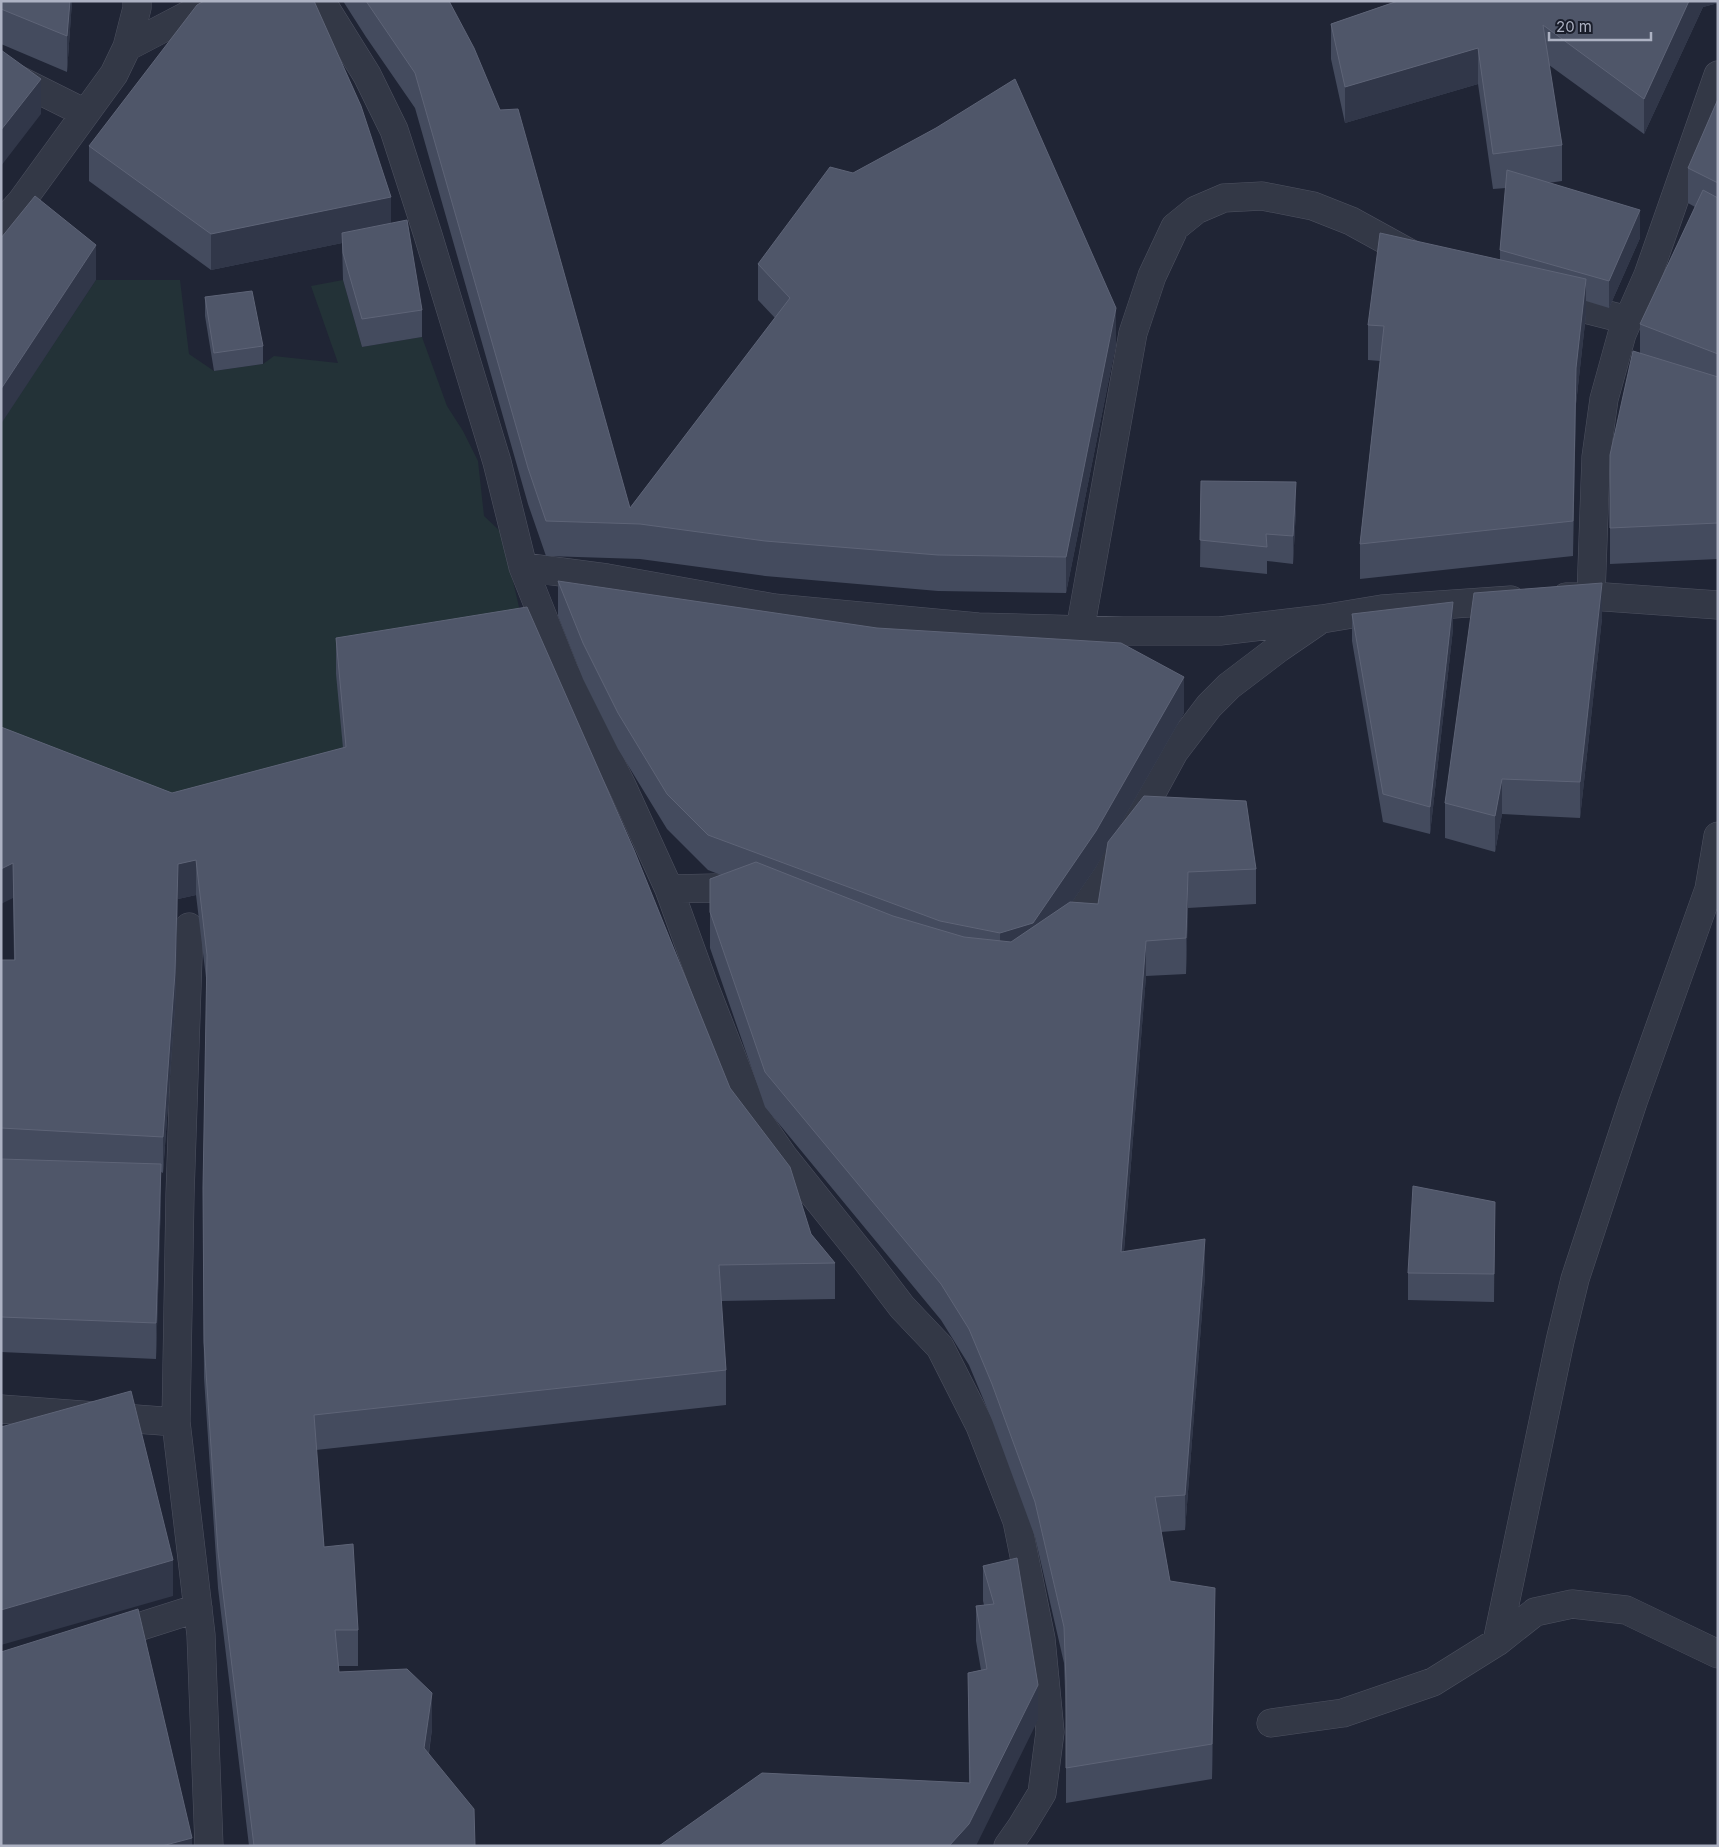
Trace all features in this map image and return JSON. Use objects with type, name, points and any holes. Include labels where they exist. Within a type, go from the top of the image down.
[{"type":"street","points":[[1,224],[21,202],[114,74],[127,47],[137,1]]},
{"type":"street","points":[[127,47],[215,1]]},
{"type":"street","points":[[321,1],[367,75],[394,130],[497,462],[523,567],[564,670],[622,786],[669,889],[703,984],[754,1114],[783,1156],[867,1260],[902,1307],[940,1347],[980,1426],[1017,1522],[1041,1639],[1050,1732],[1042,1793],[1008,1846]]},
{"type":"street","points":[[1,71],[86,113]]},
{"type":"street","points":[[1591,596],[1596,457],[1604,399],[1622,334],[1648,274],[1718,75]]},
{"type":"street","points":[[1080,630],[1133,333],[1152,276],[1175,227],[1196,210],[1224,198],[1262,196],[1313,206],[1351,221],[1435,266]]},
{"type":"street","points":[[1524,294],[1628,320]]},
{"type":"street","points":[[523,567],[607,578],[774,608],[978,627],[1220,631],[1322,619],[1382,609],[1591,596],[1718,605]]},
{"type":"street","points":[[1045,951],[1069,927],[1082,910],[1144,808],[1174,752],[1209,706],[1229,686],[1278,648],[1322,619]]},
{"type":"street","points":[[1497,1642],[1560,1341],[1576,1279],[1632,1102],[1709,889],[1718,836]]},
{"type":"street","points":[[669,889],[730,889],[755,893],[773,899]]},
{"type":"street","points":[[189,927],[180,1195],[176,1422],[201,1635],[209,1846]]},
{"type":"street","points":[[151,1192],[180,1195]]},
{"type":"street","points":[[1,1409],[176,1422]]},
{"type":"street","points":[[1272,1723],[1343,1713],[1433,1682],[1497,1642],[1535,1612],[1572,1604],[1626,1610],[1718,1654]]},
{"type":"street","points":[[86,1644],[198,1608]]},
{"type":"shaded area","points":[[96,280],[180,280],[189,354],[214,371],[263,364],[274,356],[338,363],[311,286],[343,280],[362,347],[422,337],[447,406],[463,431],[478,461],[484,516],[502,533],[527,642],[346,782],[172,829],[1,763],[1,423]]},
{"type":"building","points":[[1,1],[70,1],[67,36],[1,9]]},
{"type":"building","points":[[204,1],[314,1],[361,106],[391,197],[211,234],[89,146],[197,5]]},
{"type":"building","points":[[366,1],[449,1],[474,48],[500,110],[518,109],[630,508],[790,298],[758,264],[830,167],[853,173],[936,128],[1015,79],[1116,308],[1066,557],[938,555],[765,541],[640,524],[546,521],[528,468],[415,73]]},
{"type":"building","points":[[1398,1],[1689,1],[1644,99],[1543,25],[1562,145],[1493,154],[1478,48],[1345,87],[1331,24]]},
{"type":"building","points":[[1,50],[41,79],[1,130]]},
{"type":"building","points":[[1718,99],[1718,183],[1688,168]]},
{"type":"building","points":[[1507,170],[1640,210],[1609,281],[1500,250]]},
{"type":"building","points":[[1703,190],[1718,198],[1718,354],[1640,324]]},
{"type":"building","points":[[35,196],[96,245],[1,389],[1,238]]},
{"type":"building","points":[[407,220],[422,310],[362,319],[343,253],[342,233]]},
{"type":"building","points":[[1380,233],[1586,279],[1576,368],[1573,521],[1360,544],[1384,326],[1368,325]]},
{"type":"building","points":[[252,291],[263,346],[214,353],[205,297]]},
{"type":"building","points":[[1633,351],[1718,377],[1718,523],[1610,528],[1610,455]]},
{"type":"building","points":[[1201,481],[1296,482],[1293,536],[1266,534],[1267,547],[1200,540]]},
{"type":"building","points":[[558,581],[877,628],[1121,643],[1184,677],[1096,831],[1033,923],[1000,933],[940,921],[708,835],[667,794],[618,713],[583,643]]},
{"type":"building","points":[[1602,583],[1580,782],[1502,779],[1495,816],[1445,803],[1474,593]]},
{"type":"building","points":[[1453,602],[1430,807],[1383,794],[1352,614]]},
{"type":"building","points":[[527,607],[634,850],[730,1088],[790,1167],[811,1234],[835,1263],[719,1265],[726,1370],[314,1415],[324,1547],[353,1544],[358,1630],[335,1630],[339,1672],[407,1669],[432,1693],[424,1748],[474,1809],[475,1846],[254,1846],[218,1552],[204,1342],[203,1188],[207,955],[196,860],[178,864],[175,973],[163,1137],[1,1128],[1,960],[15,960],[13,863],[1,869],[1,727],[172,793],[346,747],[336,638]]},
{"type":"building","points":[[1144,796],[1246,801],[1256,869],[1188,872],[1186,938],[1146,941],[1121,1252],[1205,1239],[1185,1495],[1155,1497],[1170,1581],[1215,1588],[1212,1744],[1066,1768],[1064,1627],[1035,1502],[992,1384],[969,1329],[941,1284],[765,1072],[710,912],[710,879],[756,862],[893,916],[964,937],[1011,942],[1070,902],[1098,904],[1108,842]]},
{"type":"building","points":[[1,1159],[161,1164],[156,1323],[1,1317]]},
{"type":"building","points":[[1413,1186],[1495,1202],[1494,1274],[1408,1273]]},
{"type":"building","points":[[131,1391],[173,1560],[1,1610],[1,1427]]},
{"type":"building","points":[[1017,1558],[1038,1685],[969,1824],[949,1846],[659,1846],[762,1773],[970,1783],[968,1673],[987,1669],[976,1606],[994,1604],[983,1566]]},
{"type":"building","points":[[138,1609],[192,1838],[162,1846],[1,1846],[1,1652]]}]
